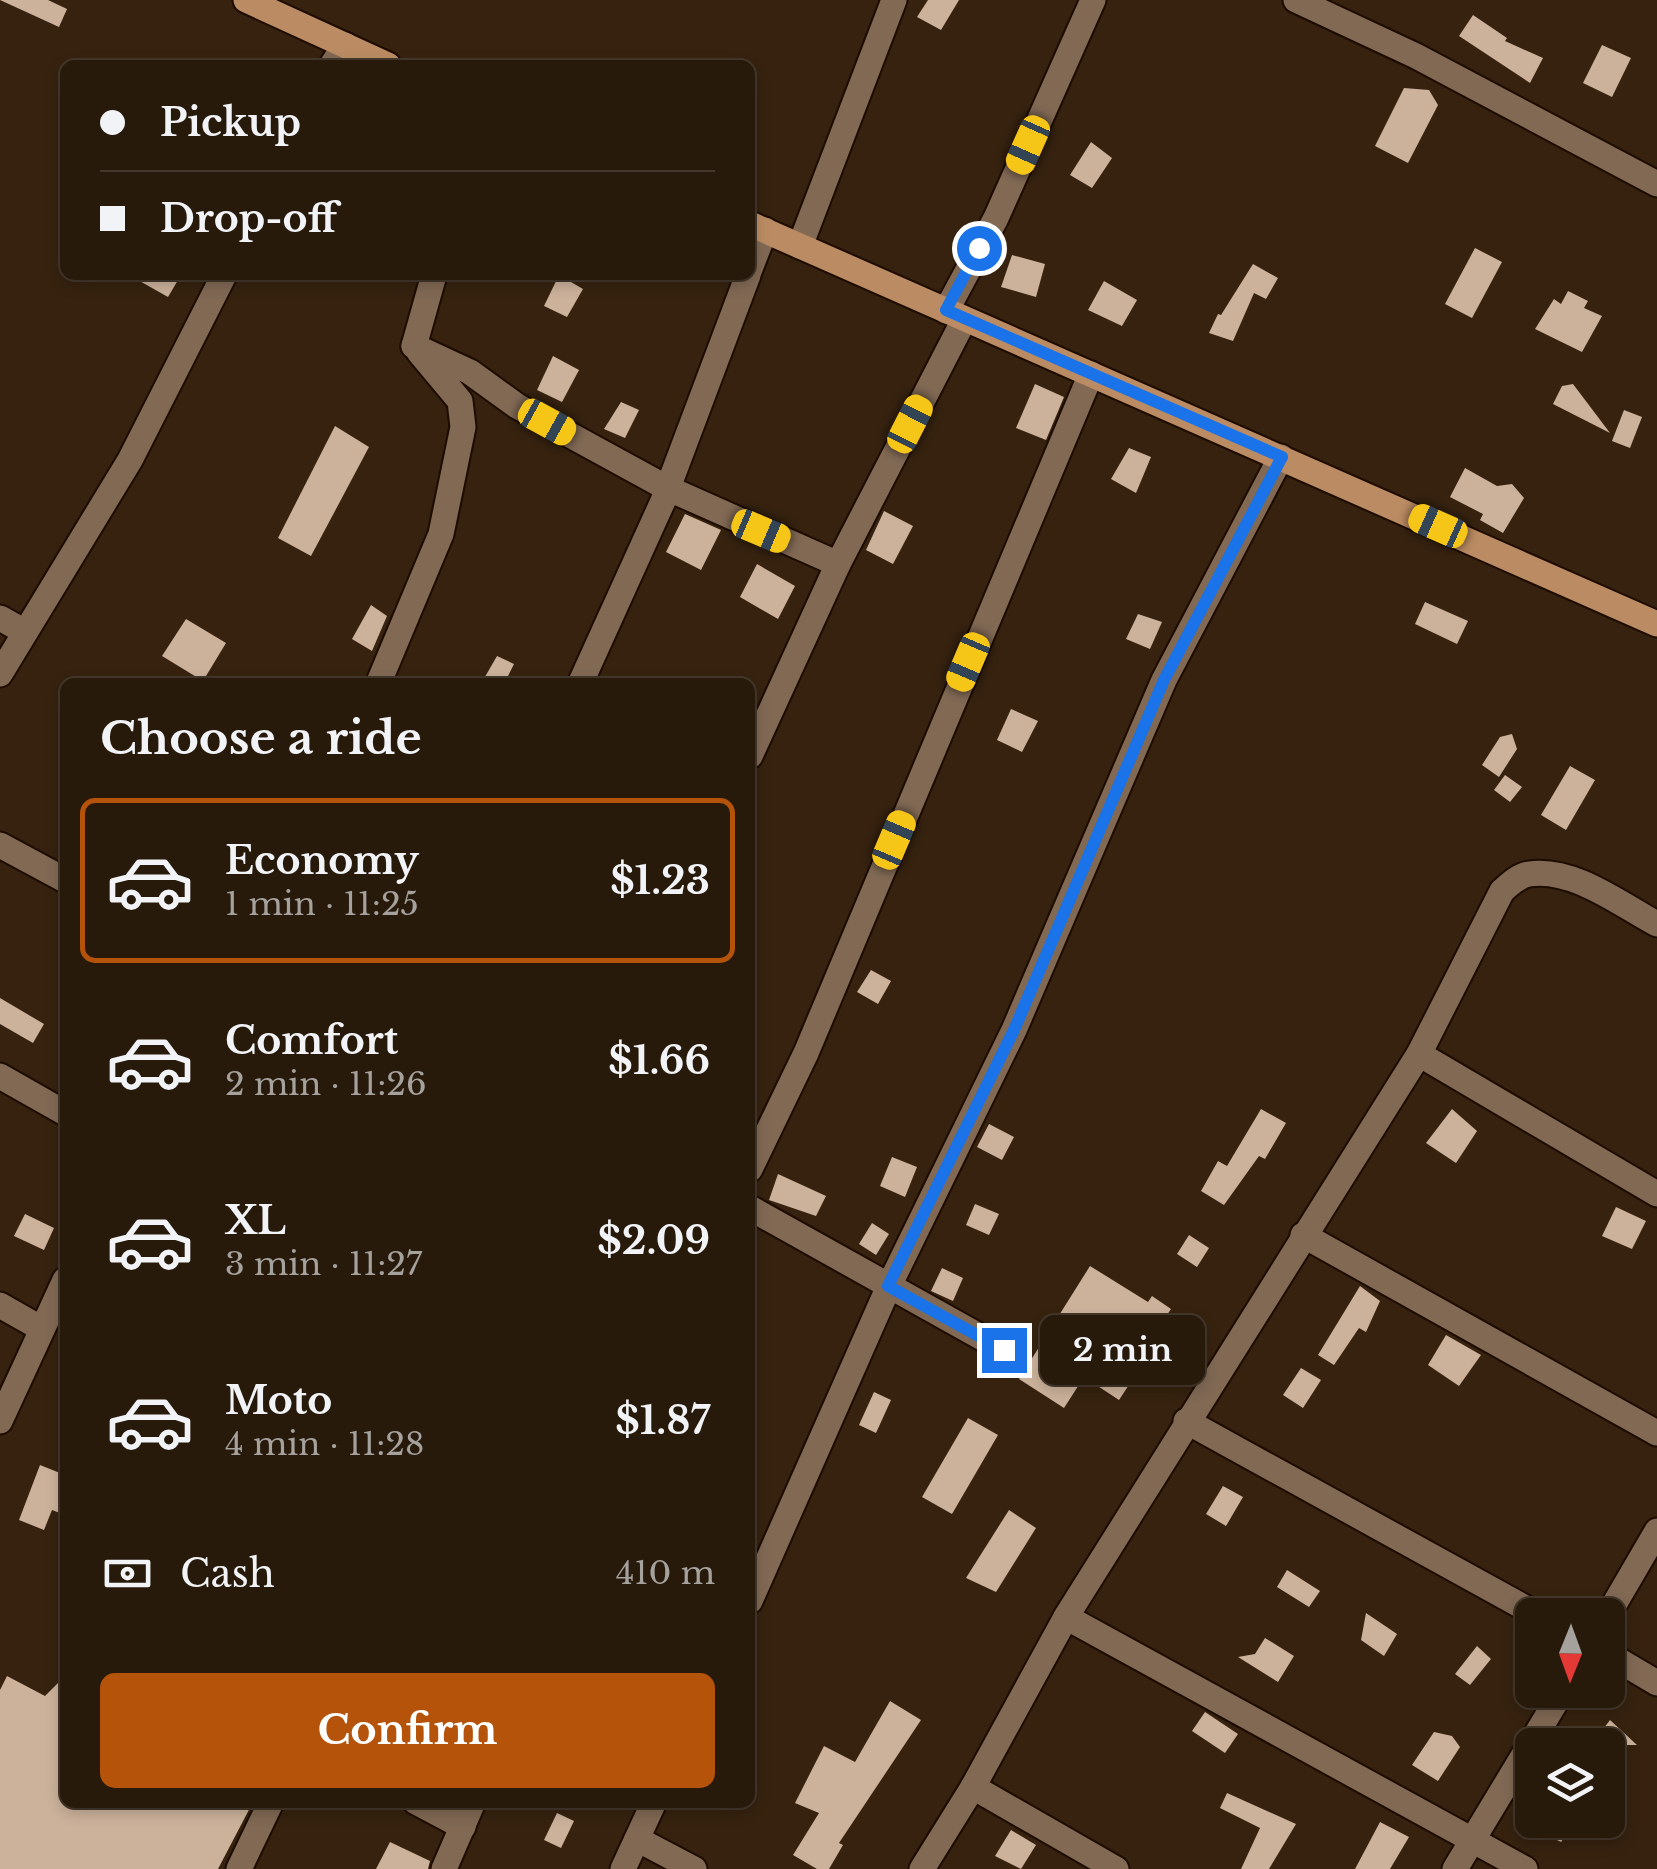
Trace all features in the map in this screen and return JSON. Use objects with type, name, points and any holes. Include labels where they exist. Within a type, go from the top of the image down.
[{"type":"main road","points":[[246,0],[338,55],[363,60]]},
{"type":"main road","points":[[757,228],[1657,624]]},
{"type":"street","points":[[800,246],[894,0]]},
{"type":"street","points":[[755,745],[955,315],[1093,0]]},
{"type":"street","points":[[1296,0],[1416,56],[1657,184]]},
{"type":"street","points":[[0,674],[130,460],[221,280]]},
{"type":"street","points":[[414,346],[433,280]]},
{"type":"street","points":[[582,678],[667,488],[746,280]]},
{"type":"street","points":[[414,346],[470,372],[517,406],[667,488],[838,564]]},
{"type":"street","points":[[380,678],[441,534],[463,427],[460,401],[414,346]]},
{"type":"street","points":[[755,1160],[806,1053],[1090,374]]},
{"type":"street","points":[[758,1564],[1014,1030],[1164,680],[1282,457]]},
{"type":"street","points":[[0,618],[25,632]]},
{"type":"street","points":[[0,844],[60,877]]},
{"type":"street","points":[[922,1869],[973,1787],[1066,1617],[1419,1054],[1502,891],[1514,880],[1530,874],[1558,876],[1586,885],[1657,924]]},
{"type":"street","points":[[1419,1054],[1657,1194]]},
{"type":"street","points":[[0,1076],[60,1110]]},
{"type":"street","points":[[755,1211],[1004,1350]]},
{"type":"street","points":[[1302,1235],[1657,1433]]},
{"type":"street","points":[[0,1421],[60,1291]]},
{"type":"street","points":[[0,1305],[42,1329]]},
{"type":"street","points":[[1186,1421],[1515,1602]]},
{"type":"street","points":[[1618,1598],[1657,1531]]},
{"type":"street","points":[[1066,1617],[1525,1869]]},
{"type":"street","points":[[1625,1664],[1657,1683]]},
{"type":"street","points":[[1455,1869],[1552,1708]]},
{"type":"street","points":[[973,1787],[1116,1869]]},
{"type":"street","points":[[238,1869],[268,1808]]},
{"type":"street","points":[[442,1808],[468,1814],[444,1869]]},
{"type":"street","points":[[623,1869],[651,1808]]},
{"type":"street","points":[[637,1839],[694,1869]]},
{"type":"building","points":[[0,0],[48,0],[67,9],[59,27]]},
{"type":"building","points":[[928,0],[959,0],[941,30],[917,17]]},
{"type":"building","points":[[1473,15],[1507,38],[1505,41],[1543,58],[1530,83],[1459,36]]},
{"type":"building","points":[[1602,45],[1631,58],[1612,97],[1583,83]]},
{"type":"building","points":[[1404,88],[1429,90],[1438,105],[1408,163],[1375,146]]},
{"type":"building","points":[[1091,142],[1112,158],[1092,188],[1070,175]]},
{"type":"building","points":[[1475,248],[1502,262],[1472,318],[1445,304]]},
{"type":"building","points":[[1012,255],[1045,264],[1036,297],[1001,287]]},
{"type":"building","points":[[1253,264],[1278,278],[1266,299],[1254,293],[1233,341],[1209,333],[1218,314],[1221,315]]},
{"type":"building","points":[[138,280],[178,280],[168,297]]},
{"type":"building","points":[[557,280],[568,280],[583,289],[567,317],[544,306]]},
{"type":"building","points":[[1104,281],[1137,300],[1122,326],[1088,310]]},
{"type":"building","points":[[1568,291],[1588,301],[1584,308],[1602,316],[1582,352],[1535,329],[1554,299],[1561,304]]},
{"type":"building","points":[[553,356],[579,370],[562,402],[537,390]]},
{"type":"building","points":[[1035,384],[1064,397],[1046,440],[1016,428]]},
{"type":"building","points":[[1573,384],[1610,433],[1553,404],[1562,386]]},
{"type":"building","points":[[621,402],[639,410],[625,438],[604,429]]},
{"type":"building","points":[[1624,410],[1642,417],[1630,448],[1612,441]]},
{"type":"building","points":[[335,426],[369,447],[311,556],[278,538]]},
{"type":"building","points":[[1129,448],[1151,457],[1136,493],[1111,479]]},
{"type":"building","points":[[1465,468],[1497,486],[1512,484],[1524,498],[1503,533],[1480,520],[1483,514],[1450,497]]},
{"type":"building","points":[[884,511],[913,526],[893,564],[866,550]]},
{"type":"building","points":[[685,514],[721,530],[701,570],[666,552]]},
{"type":"building","points":[[757,564],[795,586],[778,619],[740,597]]},
{"type":"building","points":[[1425,602],[1468,621],[1457,644],[1415,624]]},
{"type":"building","points":[[371,605],[387,616],[372,651],[352,639]]},
{"type":"building","points":[[1138,614],[1162,622],[1150,649],[1126,639]]},
{"type":"building","points":[[186,619],[226,643],[205,678],[198,678],[162,656]]},
{"type":"building","points":[[497,656],[514,664],[507,678],[484,678]]},
{"type":"building","points":[[1011,709],[1038,721],[1022,752],[997,740]]},
{"type":"building","points":[[1512,734],[1517,749],[1499,777],[1482,765],[1500,737]]},
{"type":"building","points":[[1570,766],[1595,780],[1566,830],[1541,815]]},
{"type":"building","points":[[1505,775],[1522,787],[1510,802],[1494,790]]},
{"type":"building","points":[[871,970],[891,981],[878,1004],[857,992]]},
{"type":"building","points":[[0,998],[44,1024],[33,1043],[0,1024]]},
{"type":"building","points":[[1261,1109],[1286,1123],[1265,1159],[1259,1156],[1224,1205],[1201,1191],[1218,1161],[1227,1166]]},
{"type":"building","points":[[1452,1109],[1477,1131],[1456,1163],[1426,1143]]},
{"type":"building","points":[[989,1124],[1014,1137],[1002,1160],[977,1147]]},
{"type":"building","points":[[892,1157],[917,1167],[905,1197],[880,1186]]},
{"type":"building","points":[[778,1174],[826,1196],[816,1216],[769,1200]]},
{"type":"building","points":[[975,1204],[999,1214],[989,1235],[966,1225]]},
{"type":"building","points":[[1616,1207],[1646,1221],[1632,1249],[1602,1236]]},
{"type":"building","points":[[25,1214],[54,1228],[44,1250],[14,1236]]},
{"type":"building","points":[[872,1223],[889,1234],[876,1255],[859,1244]]},
{"type":"building","points":[[1189,1235],[1209,1248],[1197,1267],[1177,1254]]},
{"type":"building","points":[[1090,1266],[1148,1302],[1152,1296],[1171,1309],[1144,1349],[1150,1353],[1119,1400],[1084,1377],[1064,1408],[1019,1379]]},
{"type":"building","points":[[942,1268],[963,1278],[953,1301],[931,1291]]},
{"type":"building","points":[[1360,1286],[1380,1301],[1366,1332],[1359,1328],[1334,1365],[1318,1355]]},
{"type":"building","points":[[1446,1335],[1481,1355],[1459,1386],[1428,1365]]},
{"type":"building","points":[[1301,1368],[1321,1380],[1303,1408],[1283,1395]]},
{"type":"building","points":[[874,1392],[891,1400],[876,1433],[859,1425]]},
{"type":"building","points":[[968,1418],[998,1435],[952,1514],[922,1497]]},
{"type":"building","points":[[40,1465],[60,1473],[60,1513],[52,1510],[44,1530],[19,1520]]},
{"type":"building","points":[[1223,1486],[1243,1497],[1226,1526],[1206,1514]]},
{"type":"building","points":[[1009,1510],[1036,1528],[996,1592],[966,1578]]},
{"type":"building","points":[[1287,1570],[1320,1591],[1309,1607],[1277,1587]]},
{"type":"building","points":[[1366,1613],[1397,1634],[1384,1656],[1361,1640]]},
{"type":"building","points":[[1265,1638],[1294,1656],[1278,1682],[1238,1657],[1255,1654]]},
{"type":"building","points":[[1477,1646],[1491,1659],[1470,1685],[1455,1674]]},
{"type":"building","points":[[7,1676],[45,1696],[60,1681],[60,1808],[250,1808],[218,1869],[0,1869],[0,1690]]},
{"type":"building","points":[[890,1701],[921,1720],[839,1843],[843,1845],[829,1869],[817,1869],[793,1855],[819,1813],[795,1803],[824,1746],[855,1762]]},
{"type":"building","points":[[1205,1712],[1238,1734],[1225,1753],[1192,1731]]},
{"type":"building","points":[[1434,1732],[1452,1736],[1460,1747],[1438,1781],[1412,1765]]},
{"type":"building","points":[[1625,1734],[1637,1745],[1625,1745]]},
{"type":"building","points":[[1227,1793],[1296,1824],[1269,1869],[1241,1869],[1260,1828],[1220,1808]]},
{"type":"building","points":[[557,1813],[574,1821],[561,1848],[544,1840]]},
{"type":"building","points":[[1380,1822],[1409,1837],[1390,1869],[1355,1869]]},
{"type":"building","points":[[1011,1830],[1036,1845],[1021,1869],[995,1856]]},
{"type":"building","points":[[390,1842],[430,1861],[428,1869],[376,1869]]},
{"type":"route","points":[[979,248],[946,310],[1282,457],[1164,680],[1014,1030],[888,1286],[1004,1350]]}]
